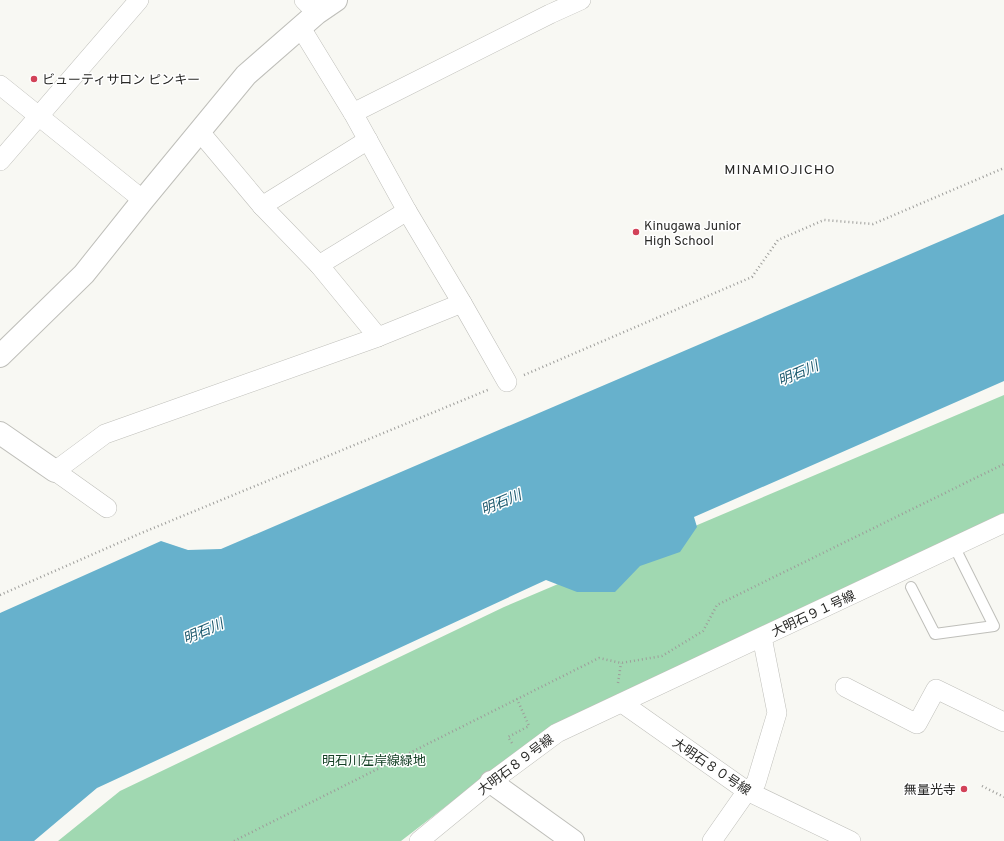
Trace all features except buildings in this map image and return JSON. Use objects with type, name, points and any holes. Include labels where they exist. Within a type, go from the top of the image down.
[{"type":"street","points":[[0,161],[139,0]]},
{"type":"street","points":[[0,356],[84,274],[246,75],[301,28],[311,7],[336,0]]},
{"type":"street","points":[[353,113],[547,7],[581,0]]},
{"type":"street","points":[[301,28],[353,113],[407,212],[507,382]]},
{"type":"street","points":[[0,85],[143,200]]},
{"type":"street","points":[[200,132],[262,206],[319,265],[378,337]]},
{"type":"street","points":[[262,206],[368,140]]},
{"type":"street","points":[[319,265],[407,212]]},
{"type":"street","points":[[55,471],[105,434],[378,337],[462,304]]},
{"type":"street","points":[[0,433],[107,508]]},
{"type":"street","name":"大明石９１号線","points":[[622,703],[954,546],[1002,527]]},
{"type":"street","points":[[712,841],[747,791],[756,783],[777,713],[762,637]]},
{"type":"street","points":[[845,687],[918,724],[936,689],[1004,722]]},
{"type":"street","name":"大明石８９号線","points":[[419,841],[491,782],[556,732],[622,703]]},
{"type":"street","name":"大明石８０号線","points":[[622,703],[747,791],[851,841]]},
{"type":"street","points":[[491,782],[573,841]]},
{"type":"lane","points":[[911,587],[935,634],[994,626],[954,546]]},
{"type":"path","points":[[234,841],[599,658],[621,663],[662,656],[703,631],[717,606],[1004,464]]},
{"type":"path","points":[[618,684],[621,663]]},
{"type":"path","points":[[508,736],[529,726],[517,699]]},
{"type":"path","points":[[982,786],[1004,797]]},
{"type":"green space","name":"明石川左岸線緑地","points":[[1004,395],[1004,516],[484,777],[401,841],[58,841],[120,791],[504,607]]},
{"type":"water","name":"明石川","points":[[1004,214],[1004,381],[694,517],[697,527],[680,552],[640,566],[615,592],[577,592],[546,580],[97,788],[34,841],[0,841],[0,613],[161,541],[188,550],[221,549]]},
{"type":"place","name":"ビューティサロン ピンキー","points":[[34,79]]},
{"type":"place","name":"Kinugawa Junior High School","points":[[636,232]]},
{"type":"place","name":"無量光寺","points":[[964,789]]},
{"type":"district","name":"MINAMIOJICHO","points":[[780,169]]}]
